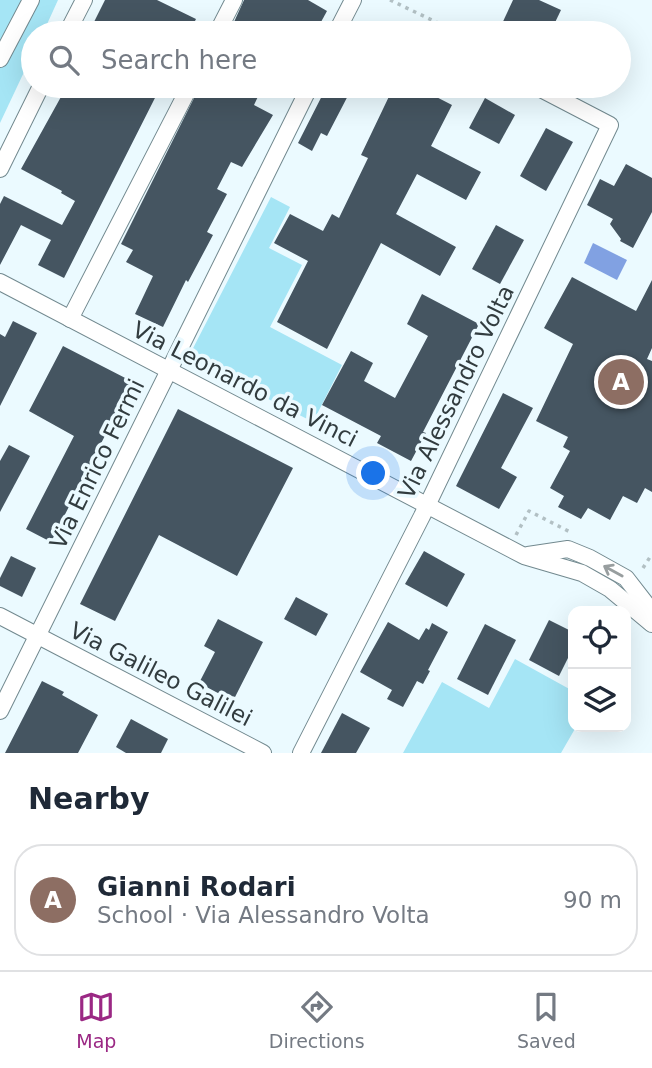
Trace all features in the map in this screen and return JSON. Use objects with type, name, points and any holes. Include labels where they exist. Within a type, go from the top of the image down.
[{"type":"street","points":[[0,59],[32,0]]},
{"type":"street","points":[[73,21],[84,0]]},
{"type":"street","points":[[223,21],[234,0]]},
{"type":"street","points":[[342,21],[353,0]]},
{"type":"street","points":[[0,169],[35,98]]},
{"type":"street","points":[[70,319],[184,98]]},
{"type":"street","name":"Via Enrico Fermi","points":[[0,711],[304,98]]},
{"type":"street","name":"Via Alessandro Volta","points":[[301,753],[428,505],[610,125],[558,98]]},
{"type":"street","name":"Via Leonardo da Vinci","points":[[0,282],[524,556],[568,549],[590,558],[626,578],[647,605],[652,623]]},
{"type":"street","points":[[0,616],[37,636]]},
{"type":"street","name":"Via Galileo Galilei","points":[[37,636],[263,753]]},
{"type":"path","points":[[390,0],[434,21]]},
{"type":"path","points":[[643,568],[652,554]]},
{"type":"shaded area","points":[[0,0],[58,0],[48,21],[21,21],[21,78],[0,123]]},
{"type":"shaded area","points":[[271,197],[290,207],[269,248],[302,265],[270,327],[342,365],[313,422],[188,358]]},
{"type":"shaded area","points":[[515,659],[568,688],[568,732],[573,732],[561,753],[403,753],[442,682],[489,708]]},
{"type":"water","points":[[593,243],[627,260],[617,280],[584,263]]},
{"type":"building","points":[[105,0],[157,0],[196,19],[195,21],[94,21]]},
{"type":"building","points":[[244,0],[308,0],[327,11],[322,21],[234,21]]},
{"type":"building","points":[[513,0],[539,0],[561,10],[556,21],[503,21]]},
{"type":"building","points":[[60,98],[155,98],[64,278],[38,265],[51,240],[21,225],[0,265],[0,204],[4,196],[62,225],[75,201],[21,169]]},
{"type":"building","points":[[194,98],[257,98],[254,105],[273,115],[242,167],[231,162],[217,189],[227,194],[207,232],[213,235],[188,282],[186,280],[163,327],[135,314],[153,276],[126,262],[133,250],[121,244]]},
{"type":"building","points":[[321,98],[347,98],[327,136],[321,133],[312,151],[298,143]]},
{"type":"building","points":[[388,98],[438,98],[452,105],[431,146],[481,172],[466,200],[417,174],[396,214],[456,247],[440,276],[381,243],[327,349],[277,322],[308,261],[274,243],[290,214],[323,231],[332,214],[339,218],[368,158],[361,155]]},
{"type":"building","points":[[485,98],[515,115],[499,144],[469,128]]},
{"type":"building","points":[[546,128],[573,142],[546,191],[520,176]]},
{"type":"building","points":[[626,164],[652,178],[652,212],[633,248],[620,241],[610,224],[613,219],[587,205],[600,179],[614,186]]},
{"type":"building","points":[[496,225],[524,240],[500,284],[472,269]]},
{"type":"building","points":[[572,277],[636,311],[652,280],[652,348],[647,359],[652,361],[652,492],[645,488],[637,503],[623,496],[610,520],[588,508],[581,519],[558,507],[564,496],[550,488],[570,451],[563,447],[568,437],[536,421],[573,344],[544,328]]},
{"type":"building","points":[[422,294],[479,324],[423,432],[426,433],[411,461],[377,443],[381,436],[322,405],[351,351],[373,363],[364,381],[395,398],[428,336],[407,324]]},
{"type":"building","points":[[13,321],[37,333],[0,406],[0,334],[5,337]]},
{"type":"building","points":[[63,346],[135,383],[117,412],[51,542],[26,529],[74,436],[29,411]]},
{"type":"building","points":[[503,393],[533,408],[501,468],[517,477],[499,509],[456,486]]},
{"type":"building","points":[[178,409],[293,468],[237,576],[159,535],[115,621],[80,604]]},
{"type":"building","points":[[9,445],[30,456],[0,512],[0,461]]},
{"type":"building","points":[[424,551],[465,574],[447,607],[405,584]]},
{"type":"building","points":[[11,556],[36,568],[22,597],[0,586],[0,578]]},
{"type":"building","points":[[296,597],[328,614],[316,636],[284,619]]},
{"type":"building","points":[[218,619],[263,642],[233,701],[199,683],[215,652],[204,646]]},
{"type":"building","points":[[549,620],[568,630],[568,658],[559,676],[529,660]]},
{"type":"building","points":[[388,622],[419,640],[432,623],[448,632],[423,684],[417,681],[403,707],[387,699],[392,690],[360,672]]},
{"type":"building","points":[[485,624],[516,640],[488,695],[457,679]]},
{"type":"building","points":[[42,681],[98,715],[78,753],[5,753]]},
{"type":"building","points":[[342,713],[370,728],[356,753],[321,753]]},
{"type":"building","points":[[131,719],[168,739],[161,753],[126,753],[116,747]]},
{"type":"place","name":"Gianni Rodari","points":[[621,382]]}]
